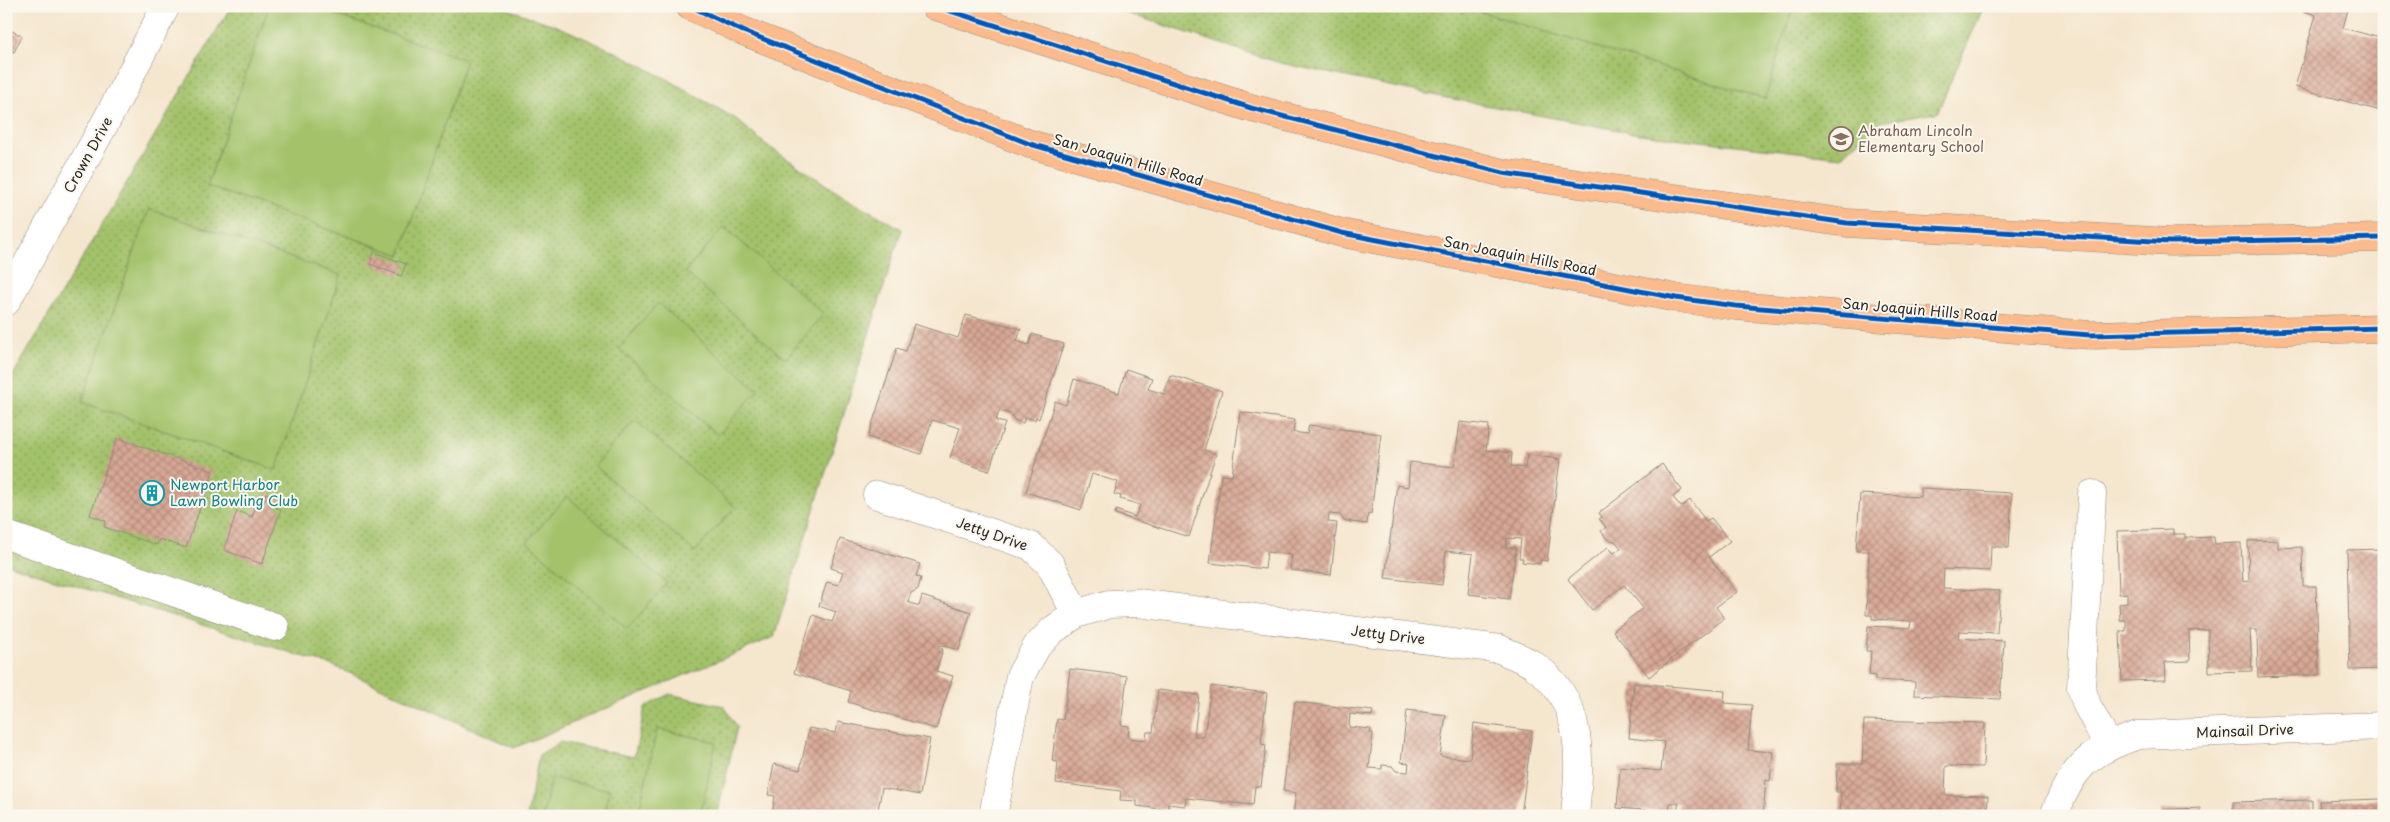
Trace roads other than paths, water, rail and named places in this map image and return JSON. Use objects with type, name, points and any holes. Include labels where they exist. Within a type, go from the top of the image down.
[{"type":"main road","name":"San Joaquin Hills Road","points":[[690,6],[743,31],[1030,144],[1342,233],[1676,298],[1736,306],[2090,336],[2384,328]]},
{"type":"main road","points":[[935,6],[1250,108],[1502,172],[1847,223],[2170,242],[2384,238]]},
{"type":"street","name":"Crown Drive","points":[[6,302],[110,114],[166,6]]},
{"type":"street","points":[[2092,494],[2082,688],[2088,706],[2108,745]]},
{"type":"street","name":"Jetty Drive","points":[[877,495],[1031,546],[1050,564],[1076,614]]},
{"type":"street","points":[[6,535],[275,627]]},
{"type":"street","name":"Jetty Drive","points":[[993,816],[1020,676],[1037,646],[1052,630],[1076,614],[1109,604],[1138,603],[1500,649],[1532,665],[1554,684],[1569,709],[1578,737],[1580,766],[1575,816]]},
{"type":"street","name":"Mainsail Drive","points":[[2054,816],[2064,788],[2084,762],[2108,745],[2138,735],[2384,726]]},
{"type":"place","name":"Abraham Lincoln Elementary School","points":[[1841,139]]},
{"type":"place","name":"Newport Harbor Lawn Bowling Club","points":[[152,493]]}]
